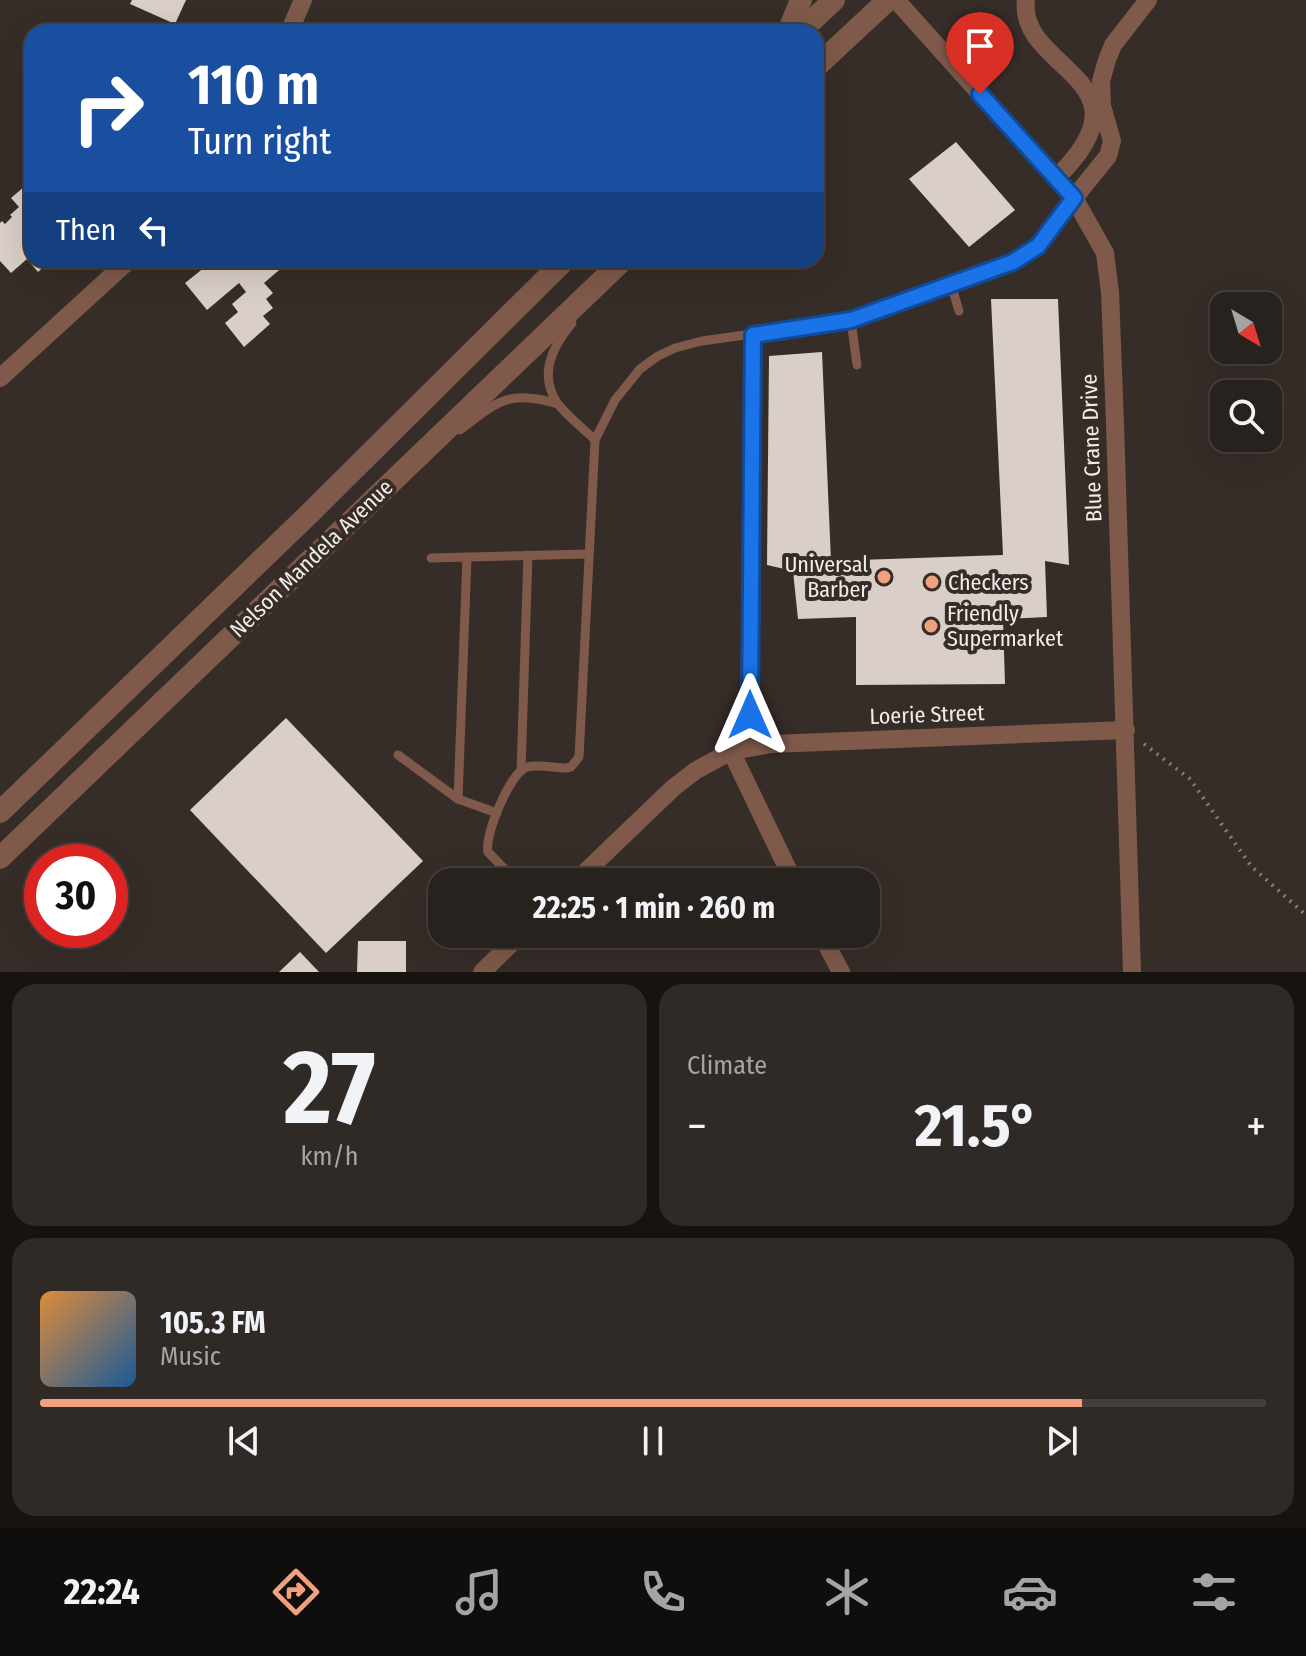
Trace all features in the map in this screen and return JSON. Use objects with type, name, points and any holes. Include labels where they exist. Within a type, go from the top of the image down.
[{"type":"street","points":[[292,24],[303,0]]},
{"type":"street","points":[[791,24],[801,0]]},
{"type":"street","points":[[808,24],[834,0]]},
{"type":"street","points":[[824,60],[888,0]]},
{"type":"street","name":"Blue Crane Drive","points":[[896,0],[1074,198],[1101,243],[1108,271],[1132,972]]},
{"type":"street","points":[[1026,0],[1029,25],[1088,90],[1090,100],[1093,119],[1088,139],[1074,161],[1056,178]]},
{"type":"street","points":[[1074,198],[1108,156],[1112,141],[1102,106],[1101,81],[1107,60],[1113,45],[1148,0]]},
{"type":"street","points":[[0,378],[120,268]]},
{"type":"street","name":"Nelson Mandela Avenue","points":[[0,812],[309,514],[557,268]]},
{"type":"street","name":"Nelson Mandela Avenue","points":[[0,858],[615,268]]},
{"type":"street","points":[[753,335],[740,749],[788,868]]},
{"type":"street","name":"Loerie Street","points":[[740,749],[1126,730]]},
{"type":"street","points":[[590,868],[673,788],[710,762],[740,749]]},
{"type":"street","points":[[482,972],[507,948]]},
{"type":"street","points":[[828,948],[841,972]]},
{"type":"lane","points":[[521,771],[530,767],[571,767],[579,757],[595,440],[615,400],[640,369],[658,356],[702,341],[851,320],[1013,262],[1038,246],[1074,198]]},
{"type":"lane","points":[[558,404],[550,381],[552,349],[617,268]]},
{"type":"lane","points":[[951,284],[959,311]]},
{"type":"lane","points":[[851,320],[857,365]]},
{"type":"lane","points":[[382,489],[507,398],[540,398],[558,404],[595,440]]},
{"type":"lane","points":[[431,558],[587,554]]},
{"type":"lane","points":[[503,868],[491,856],[486,843],[497,813],[521,771],[528,555]]},
{"type":"lane","points":[[458,799],[467,557]]},
{"type":"lane","points":[[398,755],[458,799],[497,813]]},
{"type":"path","points":[[1126,730],[1190,779],[1251,866],[1306,915]]},
{"type":"building","points":[[132,0],[186,0],[175,24],[130,4]]},
{"type":"building","points":[[956,142],[1015,210],[969,247],[909,179]]},
{"type":"building","points":[[24,187],[24,262],[11,273],[0,261],[0,223],[5,224],[19,207],[11,198]]},
{"type":"building","points":[[282,268],[264,283],[273,293],[266,299],[273,308],[263,316],[270,324],[244,347],[225,323],[238,312],[232,304],[246,292],[239,283],[207,310],[185,283],[206,269]]},
{"type":"building","points":[[991,299],[1058,299],[1069,565],[1045,561],[1047,617],[1003,619],[1005,684],[856,685],[856,617],[798,619],[793,571],[767,565],[769,356],[822,352],[831,561],[1003,555]]},
{"type":"building","points":[[286,718],[423,861],[326,953],[190,810]]},
{"type":"building","points":[[358,941],[406,941],[406,972],[357,972]]},
{"type":"building","points":[[300,952],[319,972],[279,972]]},
{"type":"place","name":"Universal Barber","points":[[884,577]]},
{"type":"place","name":"Checkers","points":[[932,582]]},
{"type":"place","name":"Friendly Supermarket","points":[[931,626]]},
{"type":"route","points":[[750,715],[753,335],[851,320],[1013,262],[1038,246],[1074,198],[980,94]]}]
